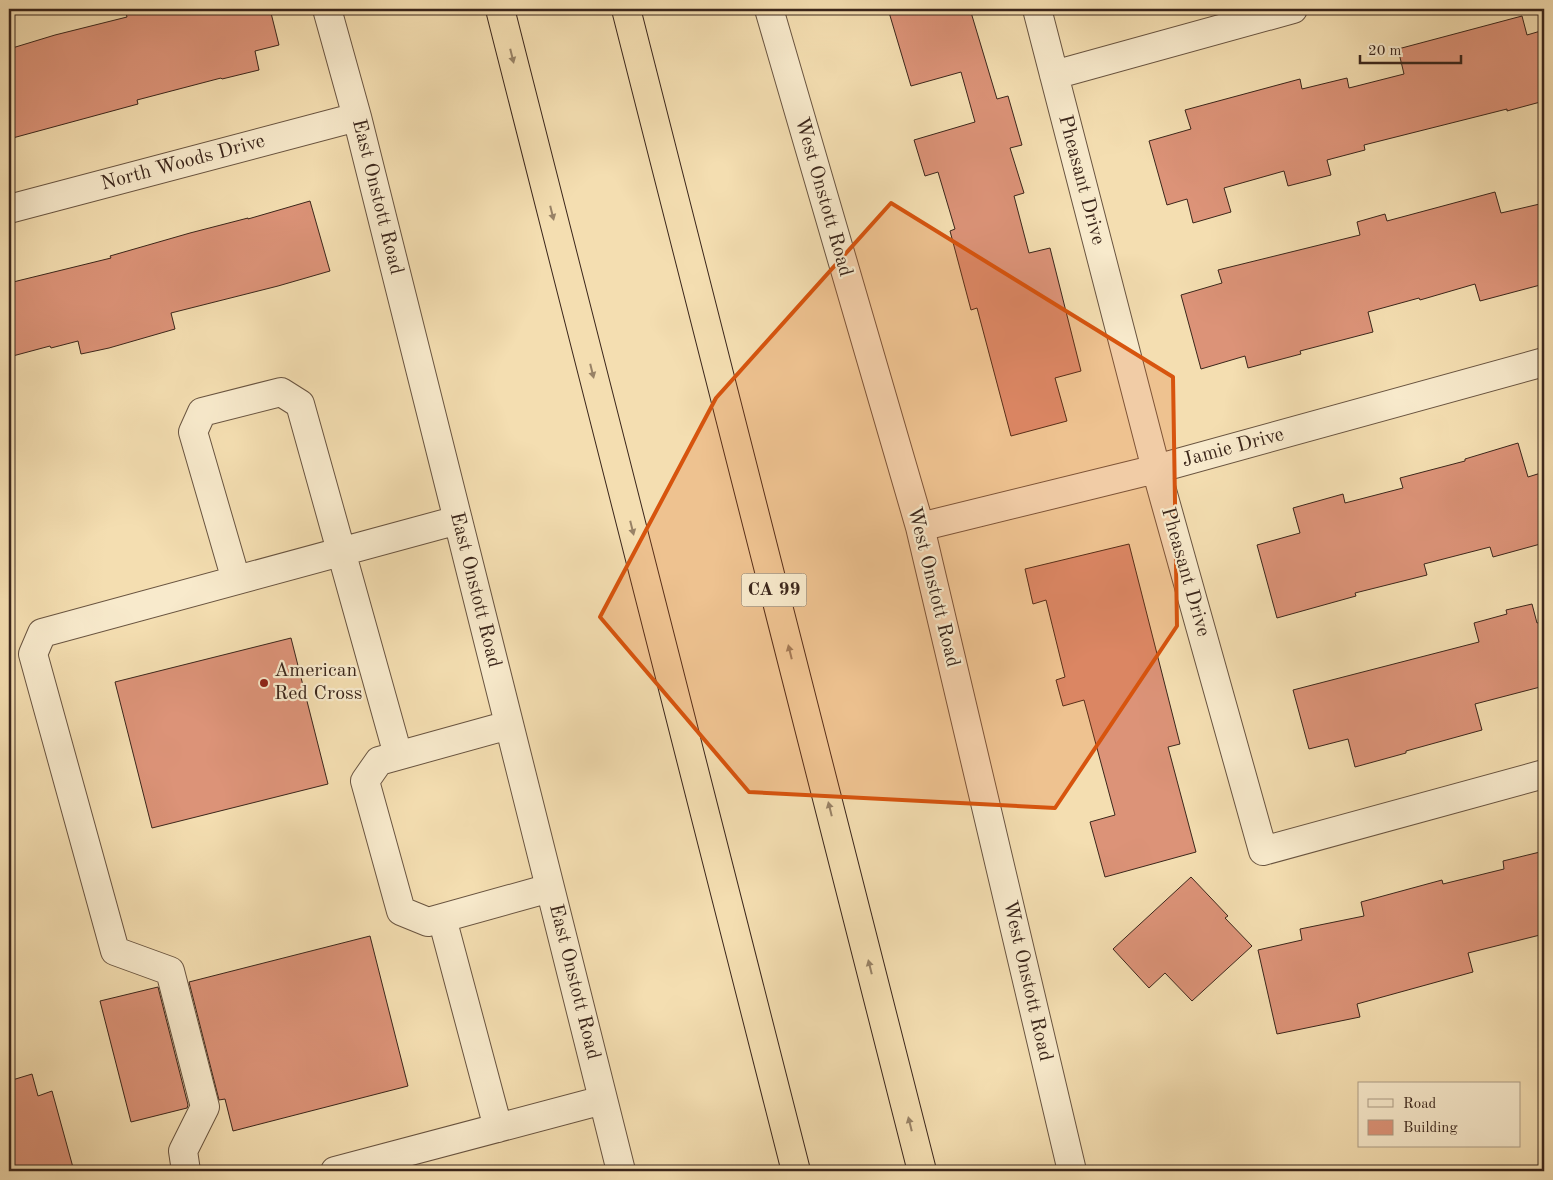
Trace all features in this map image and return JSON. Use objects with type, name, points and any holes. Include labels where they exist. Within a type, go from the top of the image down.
[{"type":"highway","points":[[500,9],[796,1171]]},
{"type":"highway","name":"CA 99","points":[[626,9],[922,1171]]},
{"type":"street","name":"East Onstott Road","points":[[327,9],[357,117],[621,1171]]},
{"type":"street","name":"West Onstott Road","points":[[769,9],[920,528],[1072,1171]]},
{"type":"street","name":"Pheasant Drive","points":[[1037,9],[1156,469],[1263,851],[1544,774]]},
{"type":"street","points":[[1054,76],[1293,9]]},
{"type":"street","name":"North Woods Drive","points":[[9,209],[357,117]]},
{"type":"street","name":"Jamie Drive","points":[[920,528],[1156,469],[1544,362]]},
{"type":"street","points":[[236,580],[193,432],[202,412],[281,392],[300,404],[398,755]]},
{"type":"street","points":[[186,1171],[183,1151],[205,1107],[170,971],[115,951],[33,654],[42,633],[458,520]]},
{"type":"street","points":[[509,725],[379,760],[365,781],[401,911],[428,922],[550,888]]},
{"type":"street","points":[[442,918],[498,1128]]},
{"type":"street","points":[[335,1171],[603,1100]]},
{"type":"highlighted area","points":[[891,203],[1173,377],[1177,626],[1055,808],[749,792],[600,617],[716,398]]},
{"type":"building","points":[[140,9],[270,9],[279,45],[255,51],[259,70],[137,100],[138,104],[9,139],[9,49],[127,17],[126,13]]},
{"type":"building","points":[[888,9],[970,9],[997,99],[1008,96],[1022,145],[1010,148],[1024,193],[1014,196],[1029,253],[1050,248],[1081,371],[1055,378],[1067,421],[1011,436],[977,308],[971,310],[950,231],[955,229],[938,172],[925,176],[914,140],[975,122],[961,72],[911,86]]},
{"type":"building","points":[[1522,16],[1527,35],[1544,30],[1544,101],[1364,145],[1365,150],[1327,160],[1331,175],[1288,186],[1284,171],[1224,188],[1231,212],[1193,223],[1187,199],[1167,205],[1149,141],[1191,129],[1185,110],[1300,79],[1302,89],[1347,78],[1349,88],[1404,74],[1398,49]]},
{"type":"building","points":[[1495,192],[1501,213],[1544,203],[1544,284],[1480,301],[1475,284],[1420,300],[1419,298],[1368,312],[1373,332],[1300,351],[1301,354],[1248,368],[1245,356],[1201,369],[1181,295],[1222,283],[1218,270],[1360,235],[1357,222],[1385,214],[1387,221]]},
{"type":"building","points":[[310,201],[330,271],[171,313],[175,329],[109,348],[81,354],[78,341],[9,357],[9,283],[111,258],[110,256],[190,233]]},
{"type":"building","points":[[1518,443],[1528,477],[1544,472],[1544,543],[1493,557],[1490,547],[1424,564],[1427,575],[1355,593],[1356,596],[1277,618],[1257,545],[1300,533],[1293,508],[1343,494],[1345,503],[1403,488],[1400,478],[1465,461],[1465,459]]},
{"type":"building","points":[[1129,544],[1180,744],[1168,747],[1196,852],[1105,877],[1090,822],[1115,815],[1084,700],[1063,706],[1056,680],[1065,677],[1046,600],[1033,604],[1025,569]]},
{"type":"building","points":[[1532,604],[1537,623],[1544,621],[1544,686],[1475,704],[1482,730],[1355,767],[1348,739],[1309,749],[1293,690],[1479,642],[1474,623],[1507,614],[1506,610]]},
{"type":"building","points":[[291,638],[328,784],[152,828],[115,682]]},
{"type":"building","points":[[1540,852],[1544,868],[1544,934],[1468,953],[1473,972],[1357,1004],[1360,1017],[1277,1034],[1258,950],[1302,940],[1300,929],[1364,916],[1361,902],[1442,880],[1443,884],[1504,869],[1503,861]]},
{"type":"building","points":[[1191,877],[1228,916],[1225,918],[1252,946],[1192,1001],[1165,973],[1149,988],[1113,949]]},
{"type":"building","points":[[370,936],[408,1086],[233,1131],[225,1099],[219,1100],[189,982]]},
{"type":"building","points":[[158,987],[188,1105],[187,1108],[131,1122],[100,1001]]},
{"type":"building","points":[[32,1074],[38,1096],[52,1091],[74,1171],[9,1171],[9,1081]]},
{"type":"place","name":"American Red Cross","points":[[264,683]]}]
